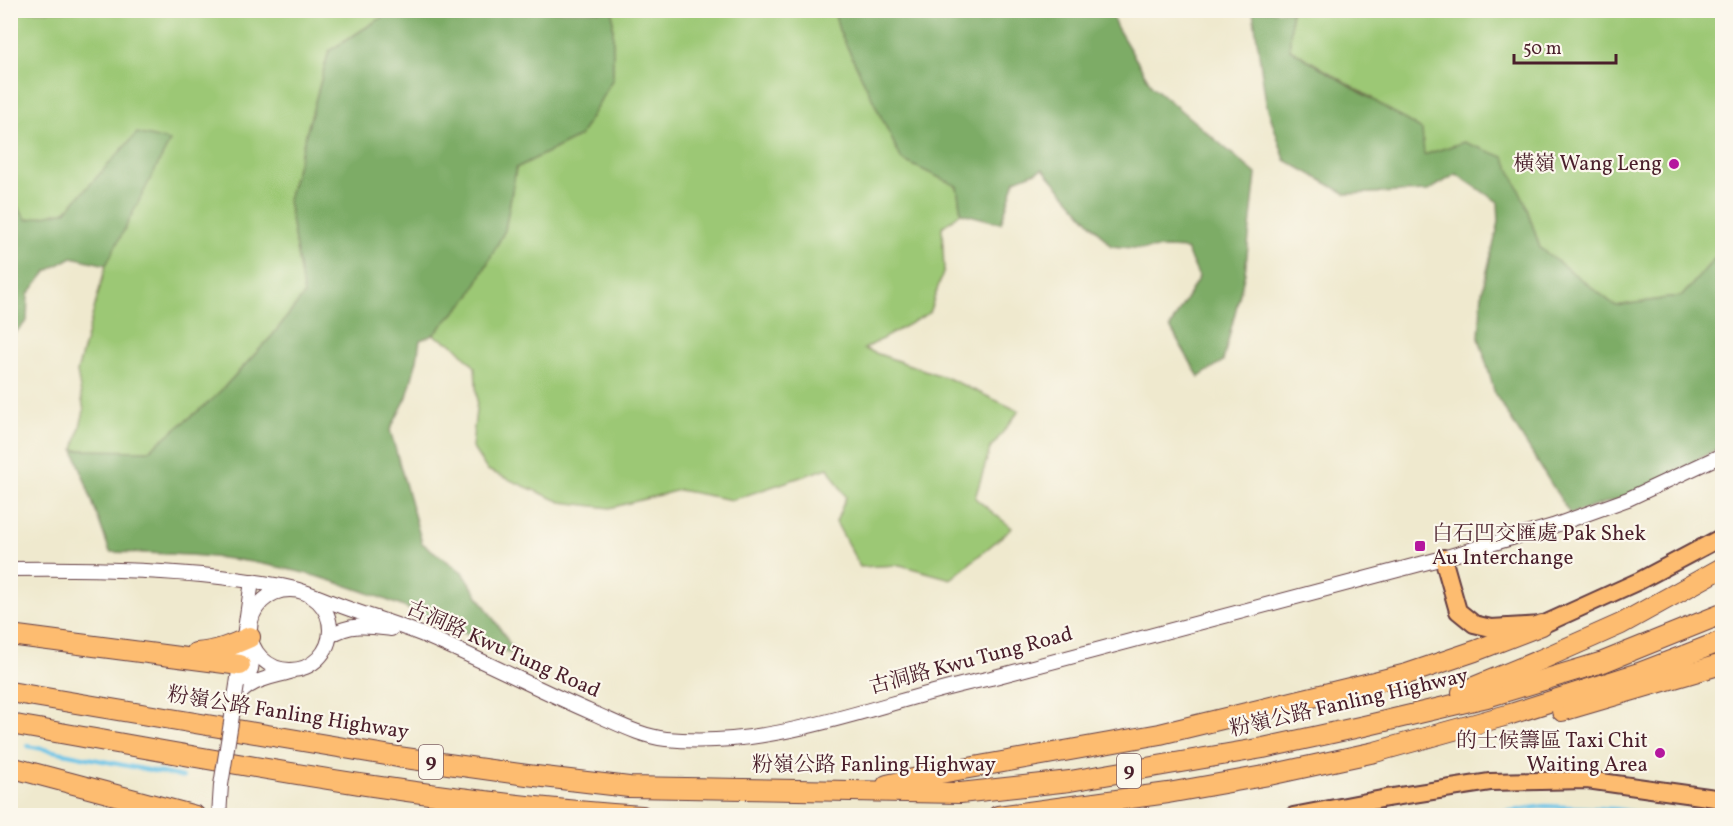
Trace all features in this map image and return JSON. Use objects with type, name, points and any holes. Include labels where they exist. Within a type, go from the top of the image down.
[{"type":"highway","points":[[1398,717],[1500,677],[1590,638],[1722,568]]},
{"type":"highway","name":"粉嶺公路 Fanling Highway","points":[[10,692],[398,757],[629,787],[960,793],[1070,782],[1263,748],[1487,697],[1603,662],[1722,614]]},
{"type":"highway","points":[[855,792],[935,774],[1182,729],[1407,674],[1542,625]]},
{"type":"highway","points":[[10,635],[240,665]]},
{"type":"highway","name":"9","points":[[998,816],[1168,794],[1375,752],[1521,711],[1639,673],[1722,641]]},
{"type":"highway","points":[[143,652],[210,652],[230,646],[252,644]]},
{"type":"highway","points":[[1375,752],[1538,719],[1722,664]]},
{"type":"highway","name":"9","points":[[10,724],[318,778],[472,799],[642,816]]},
{"type":"highway","points":[[10,767],[195,816]]},
{"type":"main road","points":[[1443,558],[1458,612],[1474,624],[1491,628],[1542,625],[1605,597],[1722,537]]},
{"type":"main road","points":[[1293,816],[1490,782],[1587,780],[1722,799]]},
{"type":"street","name":"古洞路 Kwu Tung Road","points":[[10,569],[114,568],[178,572],[252,581],[297,590],[425,636],[637,732],[662,738],[704,742],[789,731],[951,686],[991,678],[1443,558],[1596,511],[1648,490],[1722,455]]},
{"type":"street","points":[[234,579],[246,585],[252,594],[254,610]]},
{"type":"street","points":[[219,816],[221,785],[252,581]]},
{"type":"street","points":[[282,590],[297,590],[318,601],[326,611],[330,623],[327,648],[320,658],[298,670],[254,682],[243,688],[235,700],[251,669],[252,644],[249,625],[254,610],[260,602],[270,594],[282,590]]},
{"type":"street","points":[[330,636],[341,629],[354,626],[389,629],[425,636]]},
{"type":"street","points":[[252,644],[262,660],[274,667],[298,670]]},
{"type":"green space","points":[[11,11],[392,11],[329,51],[288,200],[304,295],[272,336],[213,399],[148,451],[74,450],[84,411],[77,372],[106,265],[169,141],[137,134],[66,211],[27,220],[11,198]]},
{"type":"green space","points":[[392,11],[613,11],[613,78],[580,136],[516,168],[505,230],[470,296],[433,335],[420,340],[407,397],[390,430],[422,543],[462,572],[516,656],[394,603],[300,572],[229,559],[110,552],[74,450],[148,451],[213,399],[272,336],[304,295],[288,200],[329,51]]},
{"type":"green space","points":[[613,11],[834,11],[839,30],[902,160],[957,186],[961,213],[942,227],[944,270],[929,313],[864,349],[950,379],[1019,411],[990,449],[975,498],[1012,528],[951,579],[900,565],[860,567],[836,522],[846,497],[828,468],[732,500],[679,490],[610,508],[561,502],[487,470],[472,447],[477,401],[475,367],[454,345],[433,335],[470,296],[505,230],[516,168],[580,136],[613,78]]},
{"type":"green space","points":[[834,11],[1111,11],[1116,26],[1152,86],[1256,174],[1245,273],[1223,361],[1199,377],[1170,327],[1199,277],[1186,249],[1111,246],[1043,169],[1015,180],[1001,223],[961,213],[957,186],[902,160],[839,30]]},
{"type":"green space","points":[[1253,11],[1291,11],[1290,49],[1422,130],[1424,155],[1464,142],[1504,157],[1524,200],[1540,248],[1616,306],[1682,296],[1722,250],[1722,446],[1640,492],[1570,514],[1495,394],[1479,338],[1482,292],[1499,222],[1498,202],[1456,174],[1428,191],[1346,194],[1285,160],[1266,103]]},
{"type":"green space","points":[[1291,11],[1722,11],[1722,250],[1682,296],[1616,306],[1540,248],[1524,200],[1464,142],[1424,155],[1372,98],[1290,49]]},
{"type":"green space","points":[[137,133],[170,141],[106,265],[72,257],[47,271],[28,294],[27,321],[11,337],[11,198],[27,220],[66,211]]},
{"type":"waterway","points":[[28,746],[183,777]]},
{"type":"waterway","points":[[1475,816],[1545,806],[1615,809],[1658,816]]},
{"type":"place","name":"橫嶺 Wang Leng","points":[[1674,164]]},
{"type":"place","name":"白石凹交匯處 Pak Shek Au Interchange","points":[[1420,546]]},
{"type":"place","name":"的士候籌區 Taxi Chit Waiting Area","points":[[1660,753]]}]
